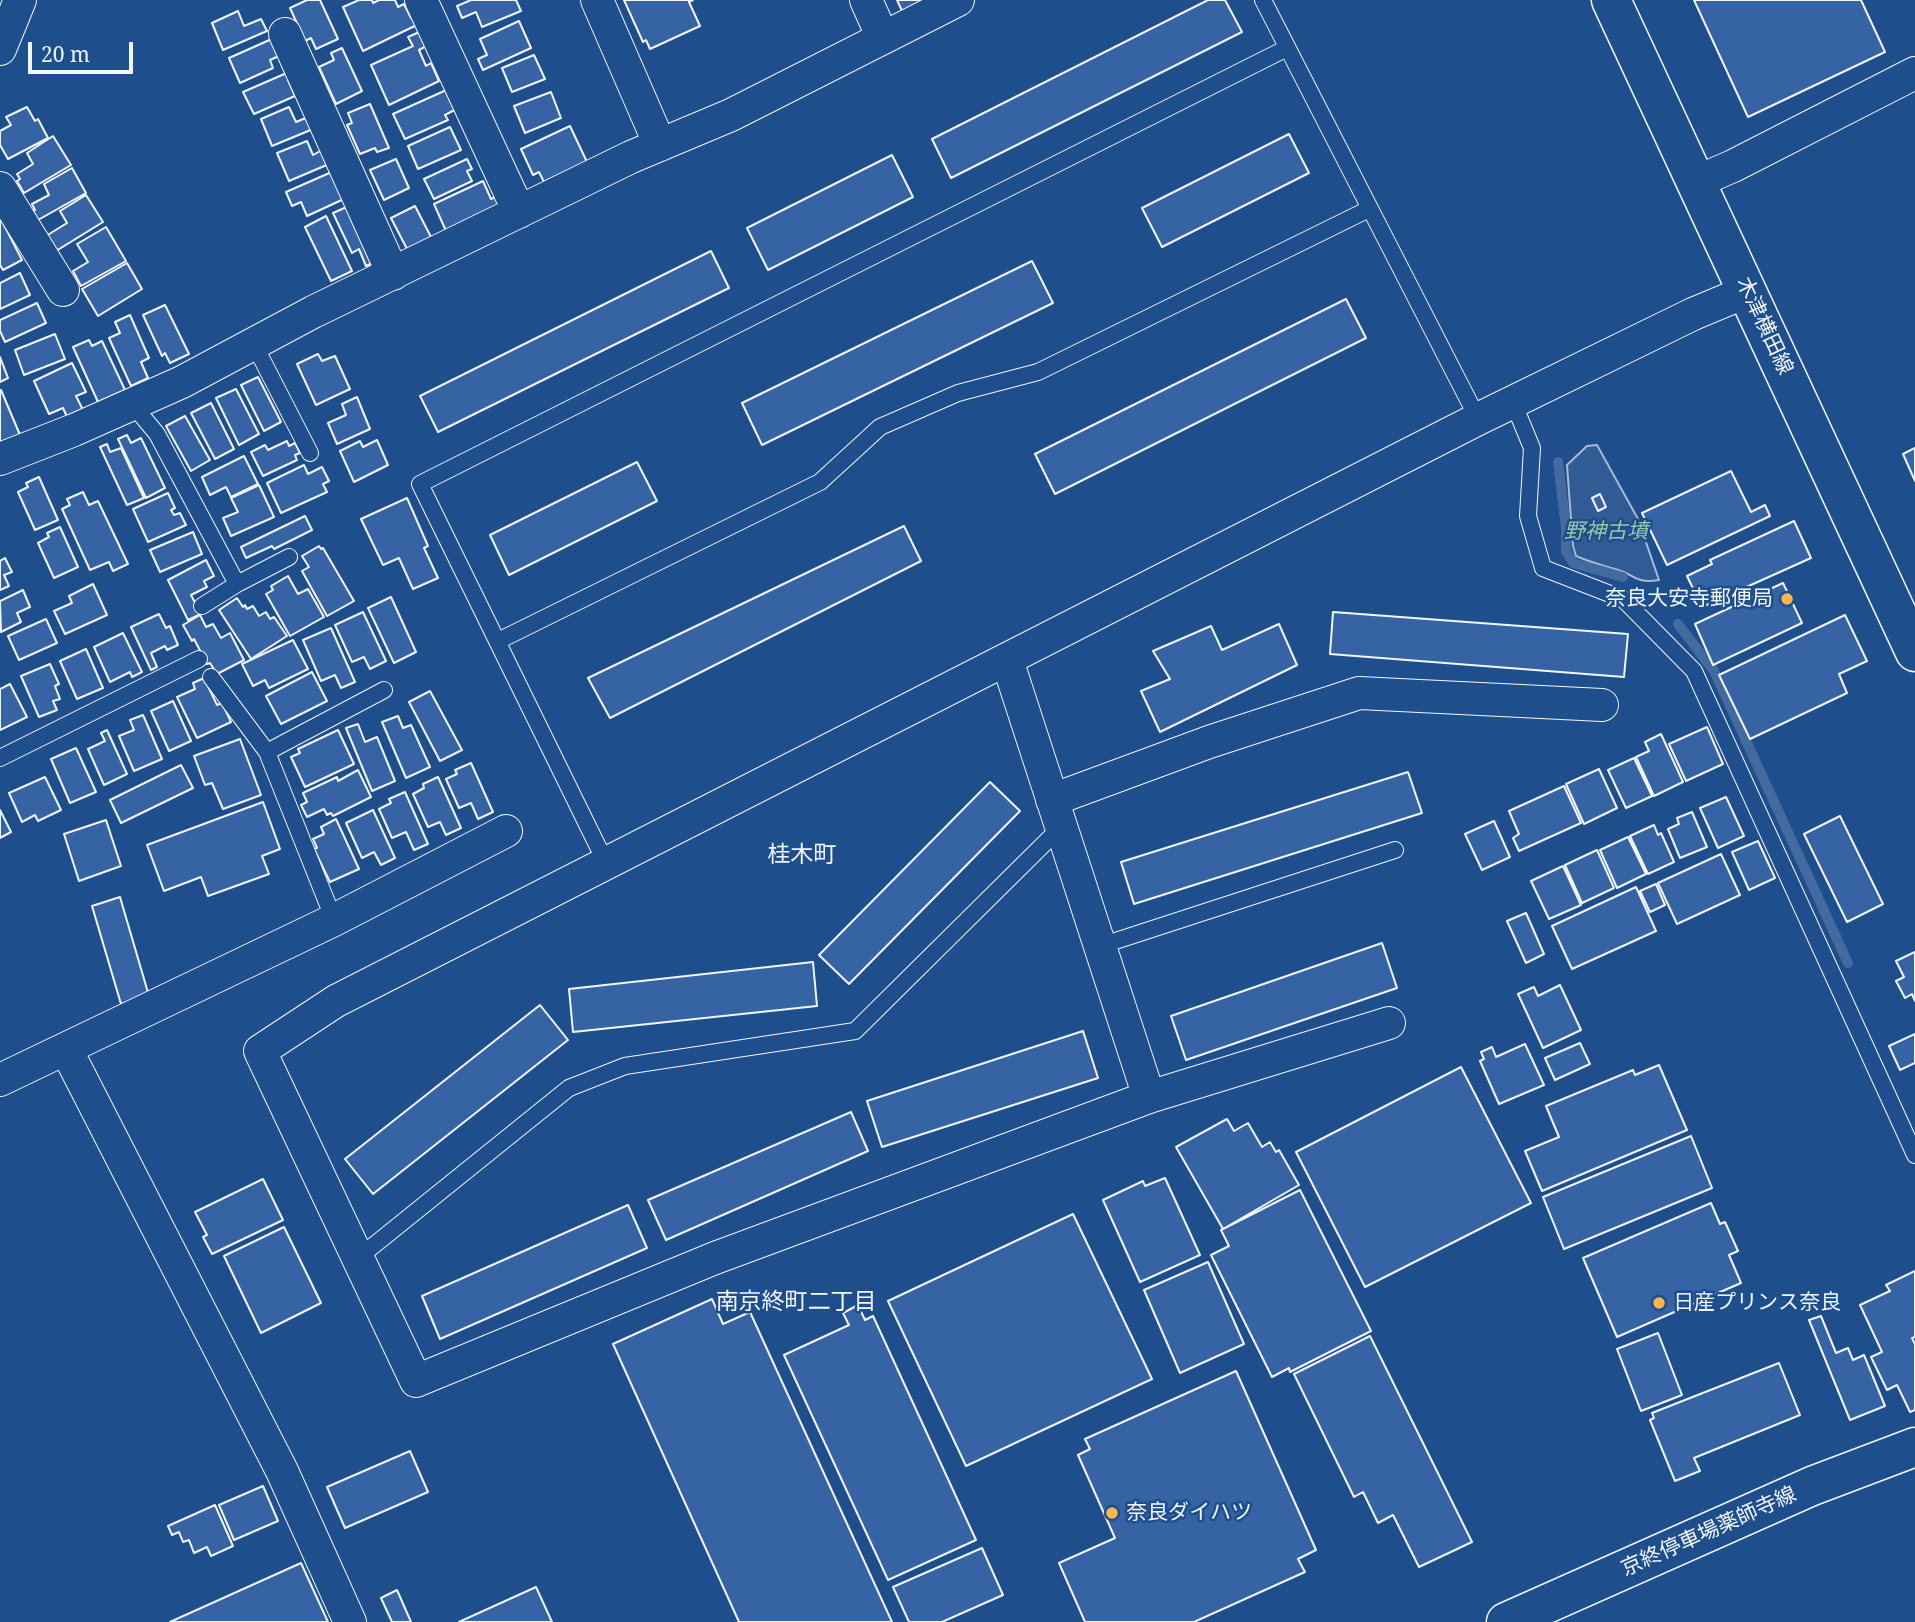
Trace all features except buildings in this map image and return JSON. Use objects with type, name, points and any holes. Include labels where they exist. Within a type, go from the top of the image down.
[{"type":"main road","name":"木津横田線","points":[[1611,0],[1915,652]]},
{"type":"main road","name":"京終停車場薬師寺線","points":[[1506,1622],[1812,1486],[1915,1447]]},
{"type":"street","points":[[0,49],[20,0]]},
{"type":"street","points":[[421,0],[519,212]]},
{"type":"street","points":[[597,0],[660,145]]},
{"type":"street","points":[[866,0],[883,38]]},
{"type":"street","points":[[0,459],[182,382],[313,312],[631,156],[731,115],[958,0]]},
{"type":"street","points":[[285,34],[393,274]]},
{"type":"street","points":[[1696,182],[1733,166],[1915,73]]},
{"type":"street","points":[[0,188],[63,290]]},
{"type":"street","points":[[1389,1023],[1149,1097],[715,1258],[416,1381],[260,1051],[336,1001],[606,863],[1478,419],[1693,314],[1748,291]]},
{"type":"street","points":[[1007,660],[1149,1097]]},
{"type":"street","points":[[1057,814],[1209,742],[1359,693],[1602,705]]},
{"type":"street","points":[[0,1080],[334,920],[506,831]]},
{"type":"street","points":[[66,1049],[282,1471],[350,1622]]},
{"type":"lane","points":[[1263,0],[1478,419]]},
{"type":"lane","points":[[606,863],[420,484],[1287,48]]},
{"type":"lane","points":[[498,641],[820,482],[880,427],[958,393],[1038,372],[1369,209]]},
{"type":"lane","points":[[254,344],[310,453]]},
{"type":"lane","points":[[1513,402],[1532,448],[1528,516],[1543,568],[1623,599],[1694,671],[1915,1155]]},
{"type":"lane","points":[[133,405],[157,434],[237,584]]},
{"type":"lane","points":[[202,606],[289,556]]},
{"type":"lane","points":[[0,758],[199,659]]},
{"type":"lane","points":[[211,677],[267,752],[334,920]]},
{"type":"lane","points":[[267,752],[384,690]]},
{"type":"lane","points":[[358,1258],[569,1088],[625,1066],[855,1031],[1057,814]]},
{"type":"lane","points":[[1100,946],[1395,850]]},
{"type":"green space","name":"野神古墳","points":[[1597,445],[1638,519],[1659,580],[1639,580],[1622,571],[1576,556],[1567,465],[1587,446]]},
{"type":"waterway","points":[[1558,462],[1566,551],[1573,563],[1623,577]]},
{"type":"waterway","points":[[1678,624],[1714,671],[1848,963]]},
{"type":"place","name":"奈良大安寺郵便局","points":[[1787,599]]},
{"type":"place","name":"日産プリンス奈良","points":[[1659,1303]]},
{"type":"place","name":"奈良ダイハツ","points":[[1112,1513]]},
{"type":"district","name":"桂木町","points":[[802,855]]},
{"type":"district","name":"南京終町二丁目","points":[[796,1302]]}]
